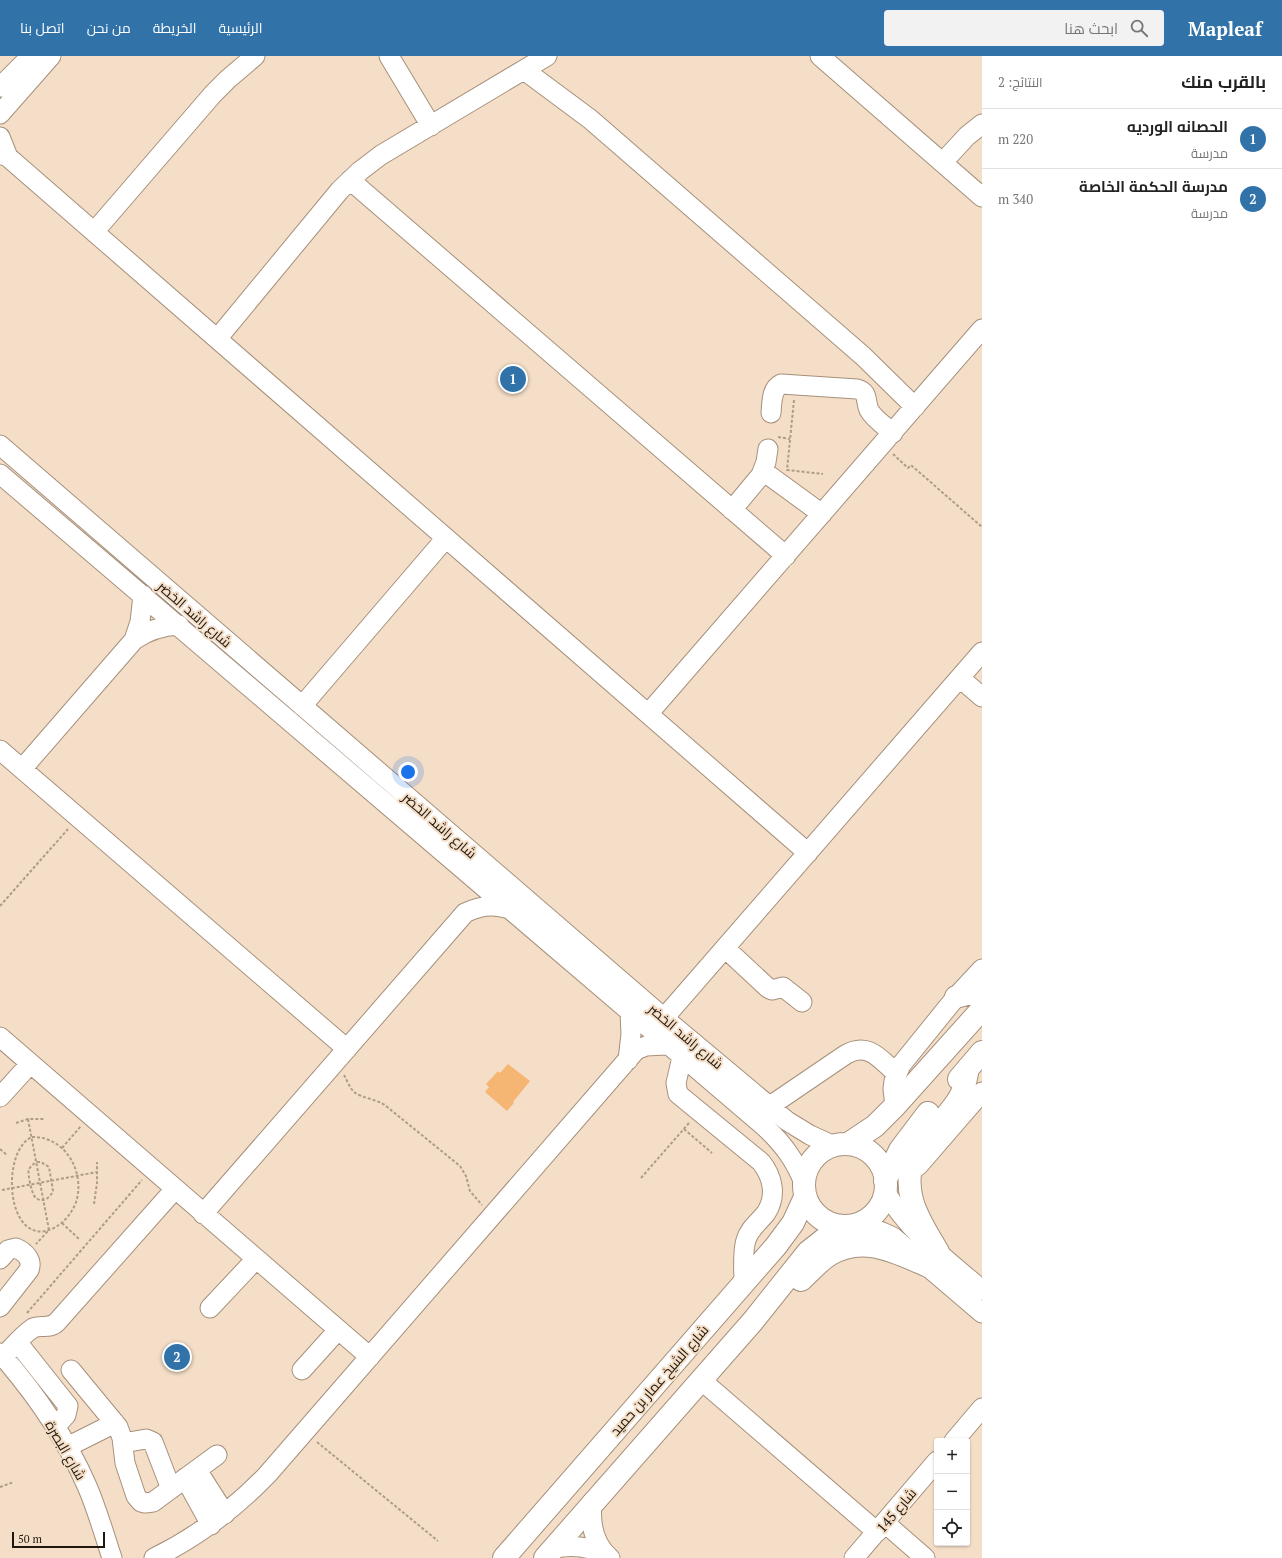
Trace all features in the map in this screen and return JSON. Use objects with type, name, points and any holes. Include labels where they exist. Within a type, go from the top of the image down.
[{"type":"main road","points":[[956,997],[982,990]]},
{"type":"main road","points":[[852,1225],[833,1224],[821,1218],[811,1209],[805,1190],[806,1171],[813,1159],[822,1151],[841,1145],[875,1126],[895,1106],[982,1009]]},
{"type":"main road","points":[[933,1259],[912,1201],[910,1174],[914,1160],[921,1146],[960,1097],[975,1060]]},
{"type":"main road","points":[[548,1554],[592,1502],[753,1321],[808,1252],[832,1233],[868,1219],[876,1211],[882,1202],[885,1186],[900,1150],[908,1137],[975,1060]]},
{"type":"main road","points":[[841,1145],[862,1148],[873,1156],[882,1168],[885,1186]]},
{"type":"main road","name":"شارع الشيخ عمار بن حميد","points":[[504,1558],[785,1235],[797,1217],[805,1190]]},
{"type":"main road","points":[[753,1321],[781,1300],[828,1255],[840,1249],[866,1245],[880,1246],[933,1259]]},
{"type":"street","points":[[0,87],[30,56]]},
{"type":"street","points":[[0,114],[51,56]]},
{"type":"street","points":[[94,232],[213,94],[255,56]]},
{"type":"street","points":[[389,56],[431,126]]},
{"type":"street","points":[[820,56],[982,197]]},
{"type":"street","points":[[217,339],[330,201],[350,180],[381,155],[536,63],[574,100],[590,119],[863,356],[878,364],[918,403]]},
{"type":"street","points":[[946,166],[967,136],[982,124]]},
{"type":"street","points":[[0,137],[4,155],[808,853]]},
{"type":"street","points":[[350,180],[786,556]]},
{"type":"street","points":[[648,714],[982,329]]},
{"type":"street","points":[[771,413],[775,388],[781,384],[857,389],[861,390],[866,396],[869,409],[887,439]]},
{"type":"street","name":"شارع راشد الخضر","points":[[0,446],[664,1018],[798,1129],[841,1145]]},
{"type":"street","points":[[732,510],[763,471],[768,448]]},
{"type":"street","points":[[763,471],[822,514]]},
{"type":"street","name":"شارع راشد الخضر","points":[[0,474],[143,595],[666,1045],[765,1127],[794,1160],[805,1190]]},
{"type":"street","points":[[302,706],[446,538]]},
{"type":"street","points":[[134,640],[140,622],[143,595]]},
{"type":"street","points":[[22,769],[134,640],[150,630],[160,627],[179,626]]},
{"type":"street","points":[[664,1018],[982,652]]},
{"type":"street","points":[[960,678],[982,697]]},
{"type":"street","points":[[0,750],[78,817],[342,1054]]},
{"type":"street","points":[[465,913],[468,888],[466,872]]},
{"type":"street","points":[[203,1214],[465,913],[476,908],[489,905],[506,908]]},
{"type":"street","points":[[725,948],[768,988],[772,990],[783,987],[802,1002]]},
{"type":"street","points":[[895,1106],[893,1089],[896,1073],[901,1064],[982,968]]},
{"type":"street","points":[[628,1060],[631,1034],[630,1013]]},
{"type":"street","points":[[0,1038],[370,1357]]},
{"type":"street","points":[[154,1558],[172,1549],[218,1520],[247,1496],[305,1432],[636,1050],[646,1046],[666,1045]]},
{"type":"street","points":[[770,1106],[845,1055],[856,1050],[873,1053],[896,1073]]},
{"type":"street","points":[[682,1058],[676,1083],[676,1090],[680,1097],[761,1162],[769,1174],[772,1186],[772,1198],[770,1206],[746,1239],[744,1248],[744,1283]]},
{"type":"street","points":[[0,1086],[27,1061]]},
{"type":"street","points":[[0,1097],[27,1061]]},
{"type":"street","points":[[910,1174],[982,1092]]},
{"type":"street","points":[[729,1136],[765,1127]]},
{"type":"street","points":[[885,1186],[905,1220],[933,1259],[982,1313]]},
{"type":"street","points":[[2,1355],[33,1329],[51,1326],[57,1322],[175,1189]]},
{"type":"street","points":[[852,1225],[882,1232],[933,1259],[982,1290]]},
{"type":"street","points":[[0,1259],[8,1250],[13,1248],[18,1249],[30,1261],[29,1270],[0,1307]]},
{"type":"street","points":[[210,1308],[256,1259]]},
{"type":"street","points":[[302,1370],[338,1330]]},
{"type":"street","points":[[18,1343],[68,1406],[66,1415],[55,1427]]},
{"type":"street","name":"شارع البصرة","points":[[2,1355],[39,1403],[67,1447],[86,1485],[112,1558]]},
{"type":"street","points":[[71,1370],[115,1423],[120,1432],[123,1443],[125,1463],[138,1500],[145,1503],[153,1502],[217,1455]]},
{"type":"street","points":[[701,1380],[881,1527],[925,1558]]},
{"type":"street","points":[[957,1438],[982,1408]]},
{"type":"street","points":[[67,1447],[115,1423]]},
{"type":"street","points":[[123,1443],[146,1439],[153,1442],[218,1520]]},
{"type":"street","name":"شارع 145","points":[[854,1558],[934,1465]]},
{"type":"street","points":[[592,1502],[591,1513],[593,1530],[599,1545],[608,1556]]},
{"type":"street","points":[[548,1554],[574,1546],[585,1547],[608,1556]]},
{"type":"path","points":[[794,399],[787,470],[823,474]]},
{"type":"path","points":[[887,439],[908,468],[911,465],[982,527]]},
{"type":"path","points":[[0,906],[78,817]]},
{"type":"path","points":[[342,1054],[354,1092],[358,1095],[378,1101],[386,1106],[460,1166],[466,1176],[470,1191],[492,1216]]},
{"type":"path","points":[[641,1178],[699,1112]]},
{"type":"path","points":[[62,1148],[90,1115]]},
{"type":"path","points":[[16,1123],[28,1119],[45,1119]]},
{"type":"path","points":[[28,1119],[49,1230]]},
{"type":"path","points":[[684,1129],[712,1153]]},
{"type":"path","points":[[25,1255],[49,1230],[62,1223],[68,1216],[75,1204],[78,1191],[77,1176],[72,1161],[62,1148],[51,1140],[45,1138],[26,1138]]},
{"type":"path","points":[[0,1149],[7,1155]]},
{"type":"path","points":[[5,1159],[10,1150]]},
{"type":"path","points":[[36,1162],[42,1162],[49,1167],[51,1181],[53,1191],[48,1198],[43,1200],[35,1197],[32,1193],[28,1172],[30,1168],[36,1162]]},
{"type":"path","points":[[94,1204],[97,1162]]},
{"type":"path","points":[[26,1314],[152,1169]]},
{"type":"path","points":[[2,1190],[97,1172]]},
{"type":"path","points":[[2,1186],[4,1194]]},
{"type":"path","points":[[19,1222],[31,1229],[40,1231],[49,1230]]},
{"type":"path","points":[[62,1223],[79,1239]]},
{"type":"path","points":[[305,1432],[438,1541]]},
{"type":"path","points":[[0,1487],[14,1482]]},
{"type":"building","points":[[508,1064],[530,1081],[507,1111],[485,1092],[489,1087],[486,1084],[498,1071],[500,1073]]},
{"type":"place","name":"الحصانه الورديه","points":[[513,379]]},
{"type":"place","name":"مدرسة الحكمة الخاصة","points":[[177,1357]]}]
